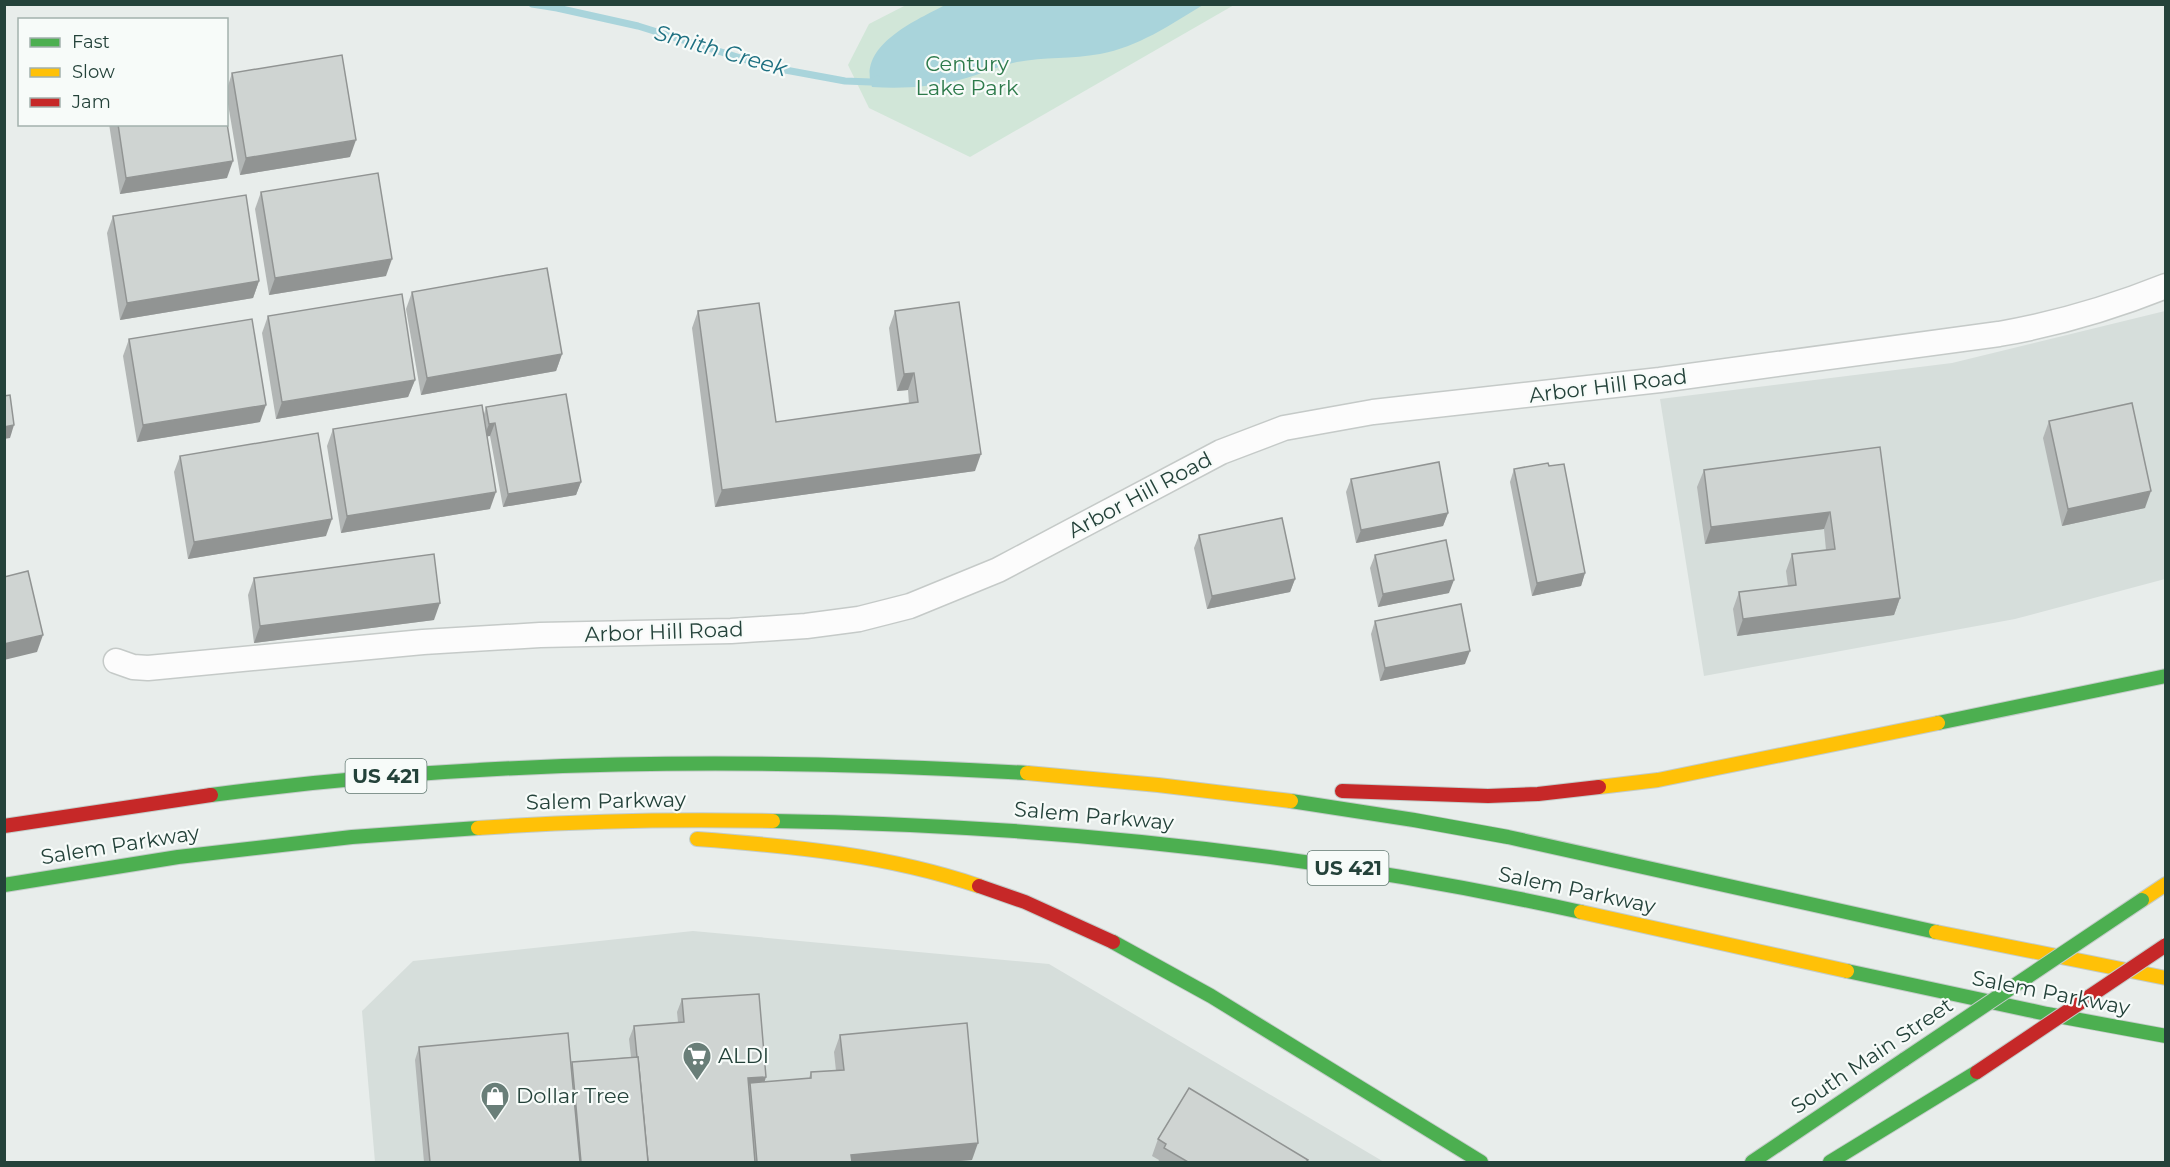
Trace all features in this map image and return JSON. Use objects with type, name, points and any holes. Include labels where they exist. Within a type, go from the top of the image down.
[{"type":"main road","points":[[1334,790],[1488,796],[1538,794],[1616,786],[1723,768],[2166,675]]},
{"type":"main road","name":"Salem Parkway","points":[[4,826],[127,806],[255,789],[383,776],[524,767],[724,762],[852,764],[1028,773],[1156,784],[1284,800],[1414,820],[1540,844],[1955,938],[2081,964],[2166,978]]},
{"type":"main road","points":[[1156,784],[1310,790]]},
{"type":"main road","name":"Salem Parkway","points":[[4,885],[136,863],[261,846],[388,833],[515,824],[758,819],[897,823],[1070,834],[1276,857],[1404,876],[1528,900],[1943,994],[2070,1020],[2166,1036]]},
{"type":"main road","points":[[515,824],[645,835]]},
{"type":"main road","points":[[680,838],[786,846],[879,858],[948,876],[1030,904],[1085,927],[1210,994],[1481,1162]]},
{"type":"main road","name":"South Main Street","points":[[1752,1162],[2166,884]]},
{"type":"main road","points":[[1830,1162],[1977,1072],[2166,945]]},
{"type":"street","name":"Arbor Hill Road","points":[[116,661],[133,667],[147,668],[423,642],[540,635],[731,631],[806,626],[858,619],[910,606],[998,570],[1221,452],[1284,428],[1373,411],[1675,378],[1999,334],[2062,321],[2115,306],[2166,286]]},
{"type":"shaded area","points":[[2165,311],[2165,579],[2015,619],[1704,676],[1660,399],[1952,363]]},
{"type":"shaded area","points":[[693,931],[1049,964],[1384,1162],[375,1162],[362,1011],[413,961]]},
{"type":"green space","name":"Century Lake Park","points":[[906,5],[1234,5],[970,157],[869,108],[848,65],[869,24]]},
{"type":"water","points":[[947,4],[1203,5],[1153,34],[1114,51],[1090,56],[1017,62],[938,84],[905,88],[872,87],[870,72],[873,59],[881,46],[906,26]]},
{"type":"building","points":[[342,55],[356,140],[246,158],[232,73]]},
{"type":"building","points":[[118,126],[227,126],[233,161],[126,178]]},
{"type":"building","points":[[378,173],[392,259],[275,278],[261,192]]},
{"type":"building","points":[[246,195],[259,281],[127,303],[113,216]]},
{"type":"building","points":[[547,268],[562,354],[427,378],[412,292]]},
{"type":"building","points":[[402,294],[415,380],[282,402],[268,316]]},
{"type":"building","points":[[959,302],[981,454],[722,490],[698,311],[759,303],[776,422],[918,402],[914,373],[904,374],[895,311]]},
{"type":"building","points":[[252,319],[266,405],[143,425],[129,339]]},
{"type":"building","points":[[566,394],[581,482],[508,494],[495,423],[489,424],[486,407]]},
{"type":"building","points":[[10,395],[14,425],[4,427],[4,396]]},
{"type":"building","points":[[2132,403],[2151,491],[2068,509],[2049,421]]},
{"type":"building","points":[[482,405],[496,492],[347,516],[333,429]]},
{"type":"building","points":[[318,433],[332,519],[194,542],[180,456]]},
{"type":"building","points":[[1880,447],[1900,598],[1743,619],[1739,592],[1796,585],[1792,554],[1835,549],[1830,512],[1711,527],[1704,470]]},
{"type":"building","points":[[1439,462],[1448,513],[1361,530],[1351,479]]},
{"type":"building","points":[[1548,463],[1549,466],[1564,464],[1585,573],[1537,583],[1514,469]]},
{"type":"building","points":[[1282,518],[1295,579],[1212,596],[1199,535]]},
{"type":"building","points":[[1446,540],[1454,580],[1383,594],[1375,555]]},
{"type":"building","points":[[434,554],[440,603],[260,626],[254,578]]},
{"type":"building","points":[[28,571],[43,635],[4,644],[4,577]]},
{"type":"building","points":[[1461,604],[1470,651],[1385,668],[1375,621]]},
{"type":"building","name":"ALDI","points":[[759,994],[766,1077],[748,1078],[755,1162],[648,1162],[634,1026],[684,1022],[682,999]]},
{"type":"building","points":[[967,1023],[978,1143],[851,1155],[852,1162],[757,1162],[750,1083],[811,1078],[811,1072],[844,1070],[840,1035]]},
{"type":"building","name":"Dollar Tree","points":[[568,1033],[580,1162],[430,1162],[419,1047]]},
{"type":"building","points":[[638,1057],[648,1162],[581,1162],[572,1062]]},
{"type":"building","points":[[1189,1088],[1308,1160],[1306,1162],[1188,1162],[1164,1148],[1166,1144],[1158,1139]]},
{"type":"waterway","name":"Smith Creek","points":[[532,4],[638,26],[769,67],[845,81],[871,82],[877,79]]},
{"type":"traffic: fast","points":[[1938,723],[2166,676]]},
{"type":"traffic: fast","points":[[211,795],[415,774],[618,764],[822,765],[1027,773]]},
{"type":"traffic: fast","points":[[1291,801],[1508,837],[1936,932]]},
{"type":"traffic: fast","points":[[773,821],[977,829],[1179,846],[1381,873],[1581,912]]},
{"type":"traffic: fast","points":[[4,885],[178,857],[352,837],[478,828]]},
{"type":"traffic: fast","points":[[1905,1059],[2142,900]]},
{"type":"traffic: fast","points":[[1113,942],[1211,996],[1481,1162]]},
{"type":"traffic: fast","points":[[1847,971],[2047,1014],[2166,1036]]},
{"type":"traffic: fast","points":[[1752,1162],[1905,1059]]},
{"type":"traffic: fast","points":[[1830,1162],[1977,1072]]},
{"type":"traffic: slow","points":[[1599,787],[1658,780],[1938,723]]},
{"type":"traffic: slow","points":[[1027,773],[1158,785],[1291,801]]},
{"type":"traffic: slow","points":[[478,828],[626,821],[773,821]]},
{"type":"traffic: slow","points":[[697,839],[804,849],[875,859],[945,875],[979,886]]},
{"type":"traffic: slow","points":[[2142,900],[2166,884]]},
{"type":"traffic: slow","points":[[1581,912],[1847,971]]},
{"type":"traffic: slow","points":[[1936,932],[2166,978]]},
{"type":"traffic: jam","points":[[1342,791],[1488,796],[1538,794],[1599,787]]},
{"type":"traffic: jam","points":[[4,826],[211,795]]},
{"type":"traffic: jam","points":[[979,886],[1025,902],[1113,942]]},
{"type":"traffic: jam","points":[[1977,1072],[2166,945]]},
{"type":"place","name":"ALDI","points":[[697,1082]]},
{"type":"place","name":"Dollar Tree","points":[[495,1122]]}]
